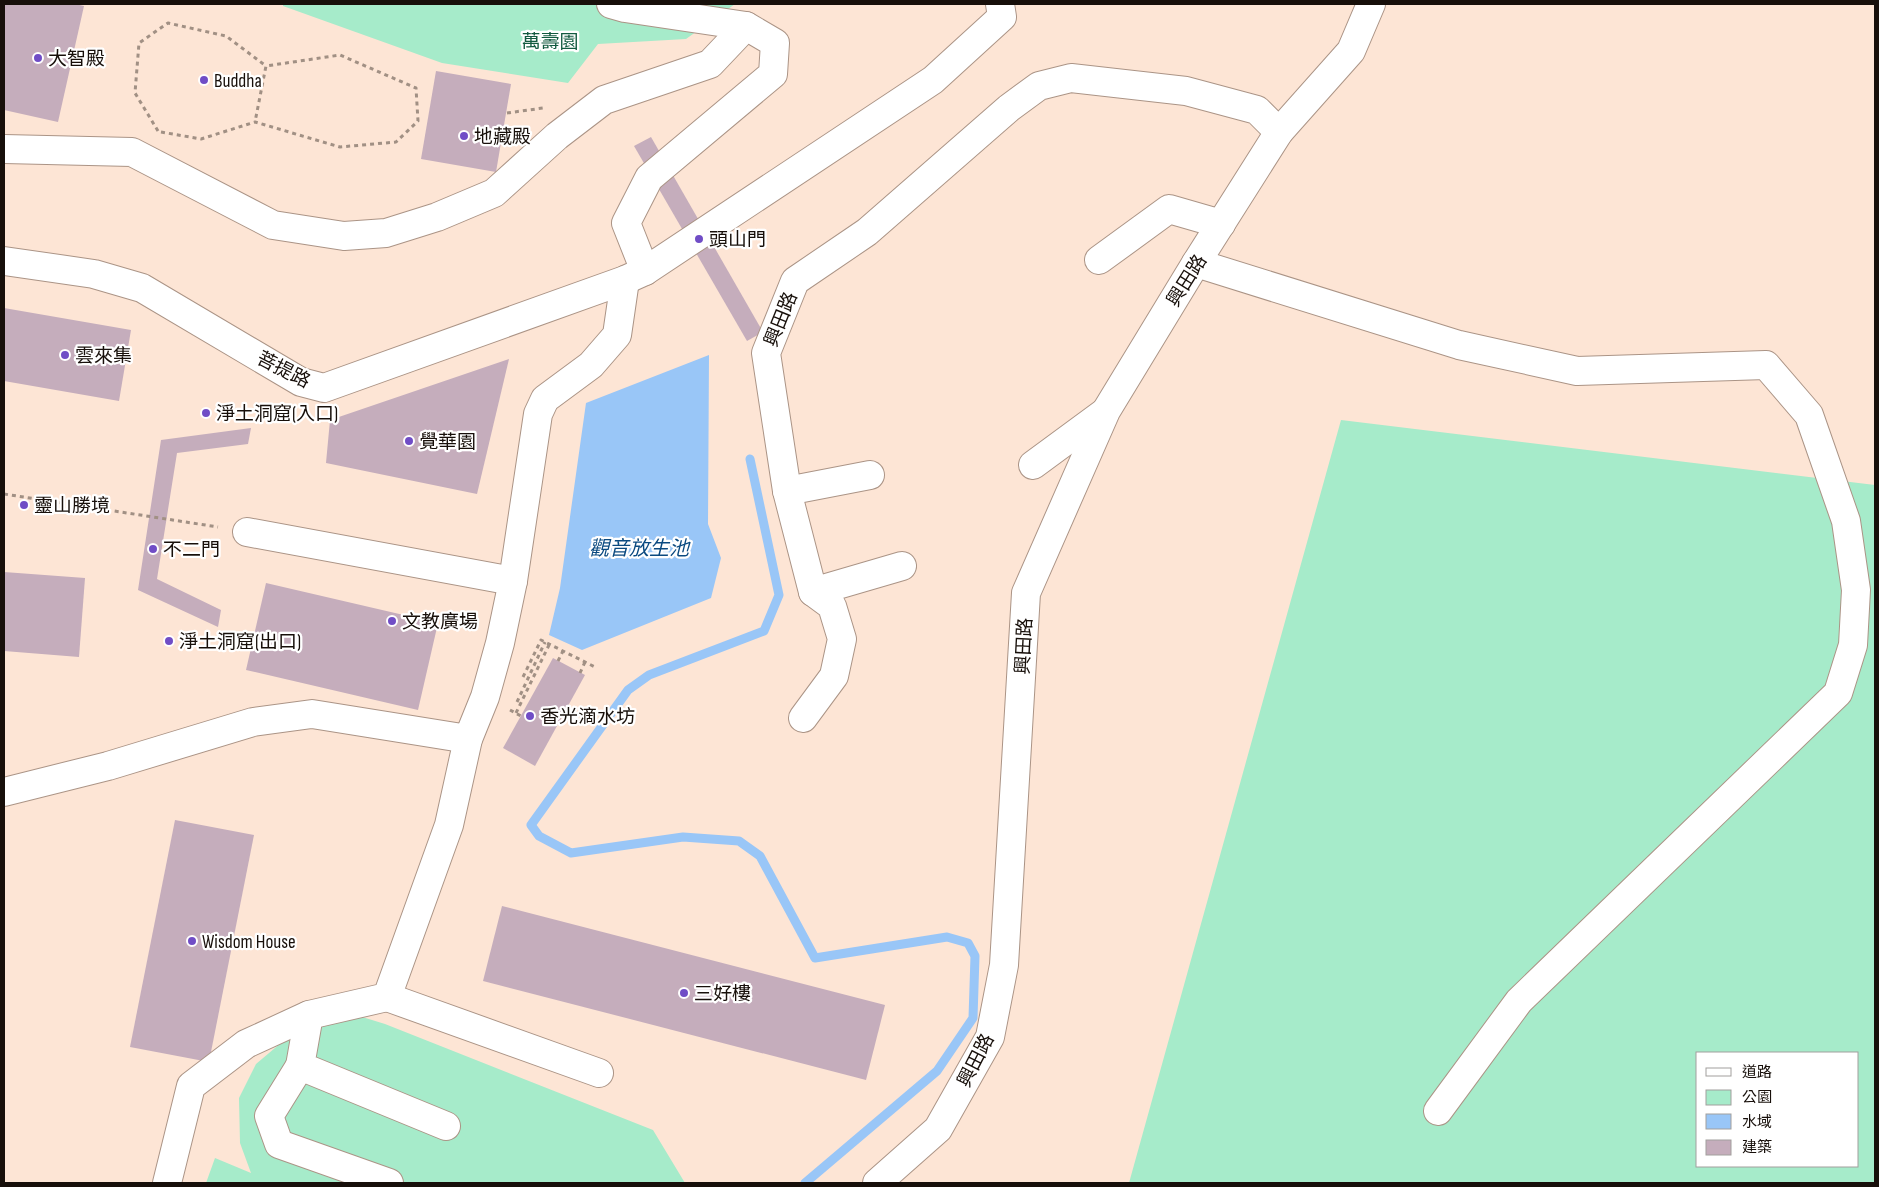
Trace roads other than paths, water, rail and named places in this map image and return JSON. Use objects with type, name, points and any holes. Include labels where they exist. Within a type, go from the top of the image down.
[{"type":"lane","points":[[387,997],[449,825],[468,739],[485,697],[500,643],[513,580],[538,414],[545,399],[591,365],[617,335],[635,276],[626,223],[649,178],[773,74],[775,43],[746,26],[625,8],[611,4]]},
{"type":"lane","name":"菩提路","points":[[4,261],[94,274],[142,288],[302,382],[324,388],[635,276],[933,80],[1002,17],[1000,4]]},
{"type":"lane","name":"興田路","points":[[877,1183],[938,1129],[990,1037],[1004,965],[1026,593],[1106,411],[1220,224],[1279,132],[1351,51],[1371,4]]},
{"type":"lane","points":[[4,149],[132,152],[272,225],[344,236],[386,233],[437,217],[494,193],[557,136],[604,100],[710,64],[746,26]]},
{"type":"lane","name":"興田路","points":[[813,592],[787,491],[766,352],[795,281],[867,232],[1009,108],[1039,86],[1071,78],[1186,90],[1257,110],[1279,132]]},
{"type":"lane","points":[[1099,260],[1169,209],[1220,224]]},
{"type":"lane","points":[[1196,263],[1459,345],[1577,370],[1766,365],[1809,415],[1846,521],[1856,590],[1853,645],[1838,693],[1519,1001],[1438,1111]]},
{"type":"lane","points":[[1033,465],[1106,411]]},
{"type":"lane","points":[[787,491],[870,475]]},
{"type":"lane","points":[[247,532],[513,580]]},
{"type":"lane","points":[[813,592],[902,566]]},
{"type":"lane","points":[[803,718],[834,676],[842,639],[832,606],[813,592]]},
{"type":"lane","points":[[4,792],[108,766],[253,722],[312,714],[468,739]]},
{"type":"lane","points":[[167,1183],[191,1086],[246,1044],[309,1015],[387,997],[599,1073]]},
{"type":"lane","points":[[309,1015],[300,1066],[269,1116],[279,1144],[389,1183]]},
{"type":"lane","points":[[300,1066],[446,1126]]},
{"type":"water","name":"觀音放生池","points":[[709,355],[708,524],[721,558],[711,598],[582,650],[549,635],[560,588],[586,403]]},
{"type":"waterway","points":[[750,459],[779,595],[764,631],[649,675],[628,690],[531,825],[539,836],[571,853],[683,837],[739,841],[760,856],[815,958],[947,937],[968,943],[975,956],[973,1018],[937,1071],[805,1183]]},
{"type":"place","name":"大智殿","points":[[38,58]]},
{"type":"place","name":"Buddha","points":[[204,80]]},
{"type":"place","name":"地藏殿","points":[[464,136]]},
{"type":"place","name":"頭山門","points":[[699,239]]},
{"type":"place","name":"雲來集","points":[[65,355]]},
{"type":"place","name":"淨土洞窟(入口)","points":[[206,413]]},
{"type":"place","name":"覺華園","points":[[409,441]]},
{"type":"place","name":"靈山勝境","points":[[24,505]]},
{"type":"place","name":"不二門","points":[[153,549]]},
{"type":"place","name":"文教廣場","points":[[392,621]]},
{"type":"place","name":"淨土洞窟(出口)","points":[[169,641]]},
{"type":"place","name":"香光滴水坊","points":[[530,716]]},
{"type":"place","name":"Wisdom House","points":[[192,941]]},
{"type":"place","name":"三好樓","points":[[684,993]]},
{"type":"park label","name":"萬壽園","points":[[550,41]]}]
